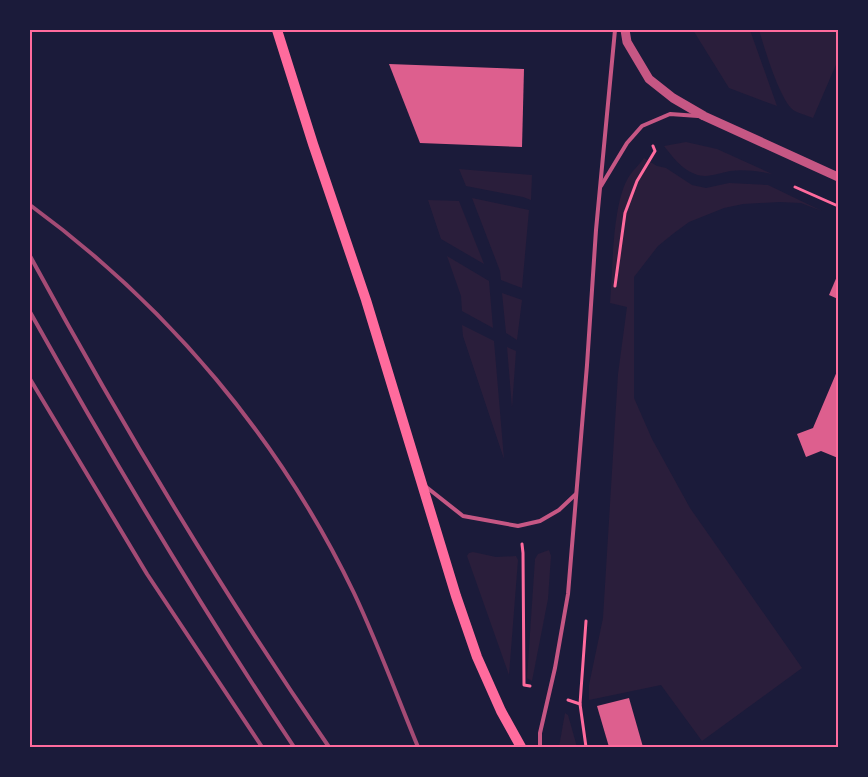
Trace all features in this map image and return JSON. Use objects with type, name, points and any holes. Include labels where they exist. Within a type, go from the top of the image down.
[{"type":"main road","points":[[277,30],[366,300],[456,596],[477,657],[501,711],[521,747]]},
{"type":"street","points":[[625,30],[627,42],[649,79],[673,98],[704,116],[838,177]]},
{"type":"lane","points":[[540,747],[540,733],[555,668],[568,594],[600,187],[615,30]]},
{"type":"lane","points":[[600,187],[628,143],[642,126],[670,114],[704,116]]},
{"type":"lane","points":[[422,484],[463,516],[518,526],[540,521],[559,510],[576,494]]},
{"type":"path","points":[[614,291],[625,213],[637,181],[655,151]]},
{"type":"path","points":[[795,187],[838,206]]},
{"type":"path","points":[[518,526],[523,553],[524,684]]},
{"type":"path","points":[[586,747],[580,704],[587,614]]},
{"type":"shaded area","points":[[693,30],[750,30],[777,106],[729,88]]},
{"type":"shaded area","points":[[759,30],[838,30],[838,60],[813,118],[793,110],[786,101],[772,71]]},
{"type":"shaded area","points":[[686,142],[717,149],[772,174],[741,170],[708,176],[695,174],[681,166],[664,146]]},
{"type":"shaded area","points":[[644,158],[657,166],[666,168],[692,185],[706,188],[729,183],[768,185],[822,211],[801,203],[780,202],[743,204],[724,208],[689,222],[674,233],[658,246],[634,277],[634,398],[652,439],[690,508],[802,668],[702,741],[661,685],[589,700],[589,685],[603,618],[618,374],[627,307],[610,303],[614,240],[618,206],[622,192],[629,177]]},
{"type":"shaded area","points":[[459,169],[532,175],[531,200],[466,186]]},
{"type":"shaded area","points":[[472,198],[529,210],[522,288],[501,280],[500,271]]},
{"type":"shaded area","points":[[428,200],[459,201],[484,264],[441,239]]},
{"type":"shaded area","points":[[447,256],[489,281],[493,328],[462,311],[461,296]]},
{"type":"shaded area","points":[[502,293],[522,300],[517,340],[506,333]]},
{"type":"shaded area","points":[[462,325],[494,341],[504,459],[463,336]]},
{"type":"shaded area","points":[[507,347],[516,351],[512,408]]},
{"type":"shaded area","points":[[549,550],[551,556],[548,599],[532,681],[527,678],[535,559],[538,554]]},
{"type":"shaded area","points":[[473,552],[496,557],[516,556],[518,560],[509,675],[467,556]]},
{"type":"shaded area","points":[[565,713],[568,715],[577,747],[559,747]]},
{"type":"building","points":[[389,64],[524,69],[522,147],[420,143]]},
{"type":"building","points":[[838,274],[838,299],[829,295]]},
{"type":"building","points":[[838,369],[838,458],[821,451],[806,457],[797,434],[813,428]]},
{"type":"building","points":[[629,698],[643,747],[609,747],[597,706]]},
{"type":"railway","points":[[30,205],[81,244],[174,332],[216,379],[255,429],[292,482],[324,536],[354,593],[418,747]]},
{"type":"railway","points":[[30,256],[100,382],[173,506],[249,627],[329,747]]},
{"type":"railway","points":[[30,312],[158,532],[294,747]]},
{"type":"railway","points":[[30,379],[147,574],[262,747]]}]
